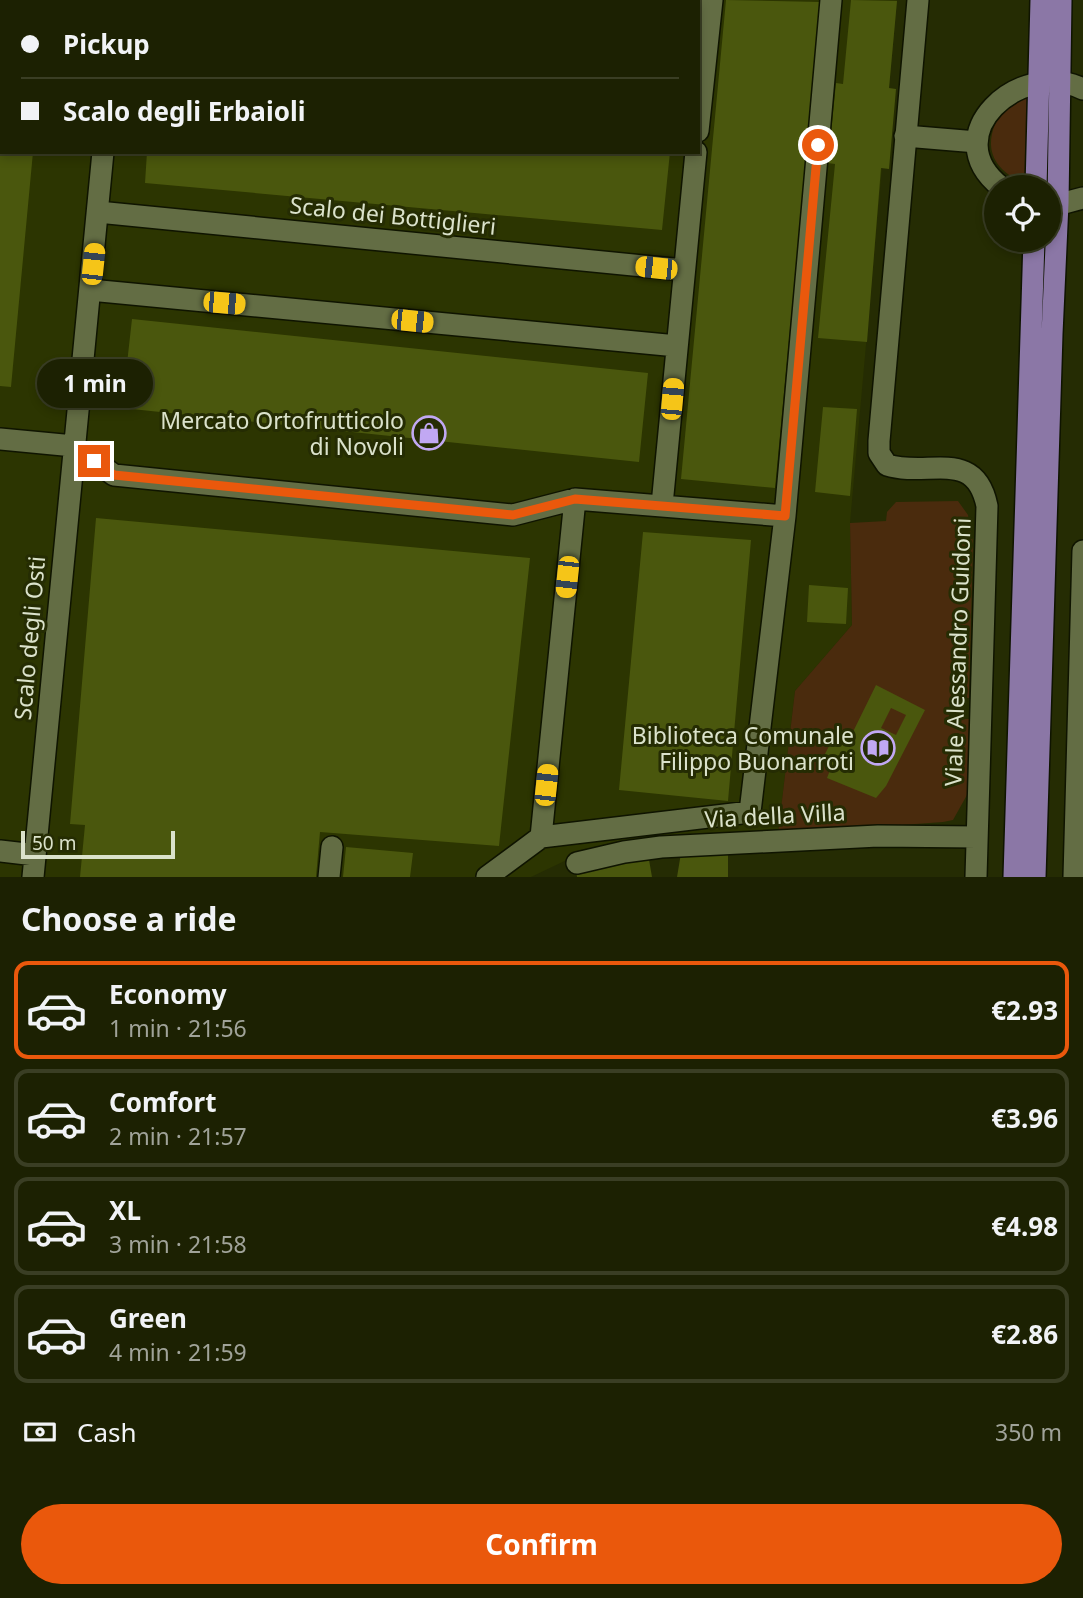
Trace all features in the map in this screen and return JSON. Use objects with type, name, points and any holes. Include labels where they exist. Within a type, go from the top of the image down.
[{"type":"main road","points":[[1036,175],[1041,0]]},
{"type":"main road","points":[[1055,175],[1062,0]]},
{"type":"main road","points":[[1014,877],[1034,252]]},
{"type":"main road","points":[[1035,877],[1053,252]]},
{"type":"street","points":[[700,112],[712,0]]},
{"type":"street","points":[[487,877],[541,836],[750,812],[785,516],[831,0]]},
{"type":"street","name":"Viale Alessandro Guidoni","points":[[918,0],[880,453],[887,465],[898,468],[954,468],[965,471],[975,477],[984,493],[987,506],[976,877]]},
{"type":"street","points":[[989,175],[984,170],[977,142],[983,121],[994,105],[1017,89],[1038,83],[1060,82],[1083,89]]},
{"type":"street","points":[[905,136],[977,142]]},
{"type":"street","name":"Scalo degli Osti","points":[[33,877],[103,154]]},
{"type":"street","points":[[662,505],[696,154]]},
{"type":"street","points":[[1061,202],[1083,198]]},
{"type":"street","name":"Scalo dei Bottiglieri","points":[[98,212],[684,270]]},
{"type":"street","points":[[90,290],[677,346]]},
{"type":"street","points":[[0,439],[74,446],[114,475],[513,515],[575,499],[785,516]]},
{"type":"street","points":[[541,836],[575,499]]},
{"type":"street","points":[[1074,877],[1080,783],[1083,551]]},
{"type":"street","name":"Via della Villa","points":[[577,863],[661,847],[878,836],[977,837]]},
{"type":"street","points":[[329,877],[332,847]]},
{"type":"street","points":[[0,852],[35,855]]},
{"type":"shaded area","name":"Mercato Ortofrutticolo di Novoli","points":[[700,0],[897,0],[850,523],[852,625],[795,691],[778,834],[684,835],[594,847],[531,877],[0,877],[0,154],[700,154]]},
{"type":"shaded area","points":[[1027,97],[1025,175],[1008,174],[992,153],[995,124],[1001,112]]},
{"type":"shaded area","points":[[958,501],[968,515],[973,542],[969,698],[950,698],[949,718],[969,719],[967,795],[953,820],[778,834],[795,691],[852,625],[850,523],[886,521],[887,512],[896,502]]},
{"type":"building","points":[[726,0],[821,2],[775,488],[681,479]]},
{"type":"building","points":[[851,0],[897,1],[889,88],[896,89],[889,169],[881,168],[867,342],[818,338],[835,164],[828,163],[836,83],[843,84]]},
{"type":"building","points":[[0,154],[33,154],[11,387],[0,386]]},
{"type":"building","points":[[147,154],[670,154],[662,230],[145,183]]},
{"type":"building","points":[[132,319],[648,373],[639,462],[122,408]]},
{"type":"building","points":[[823,407],[857,409],[850,496],[815,492]]},
{"type":"building","points":[[96,518],[530,558],[499,846],[320,832],[316,877],[80,877],[85,825],[70,824]]},
{"type":"building","points":[[643,532],[751,540],[728,801],[619,790]]},
{"type":"building","points":[[809,585],[848,588],[846,624],[807,622]]},
{"type":"building","points":[[876,685],[925,710],[886,786],[876,798],[827,778],[832,765],[822,760],[833,738],[847,744]],"holes":[[[891,708],[906,715],[896,735],[881,728]]]},
{"type":"building","points":[[346,847],[413,853],[410,877],[343,877]]},
{"type":"building","points":[[728,851],[728,877],[677,877],[681,853]]},
{"type":"building","points":[[648,854],[652,877],[577,877],[576,870]]},
{"type":"place","name":"Mercato Ortofrutticolo di Novoli","points":[[429,433]]},
{"type":"place","name":"Biblioteca Comunale Filippo Buonarroti","points":[[878,748]]},
{"type":"route","points":[[94,461],[114,475],[513,515],[575,499],[785,516],[818,145]]}]
